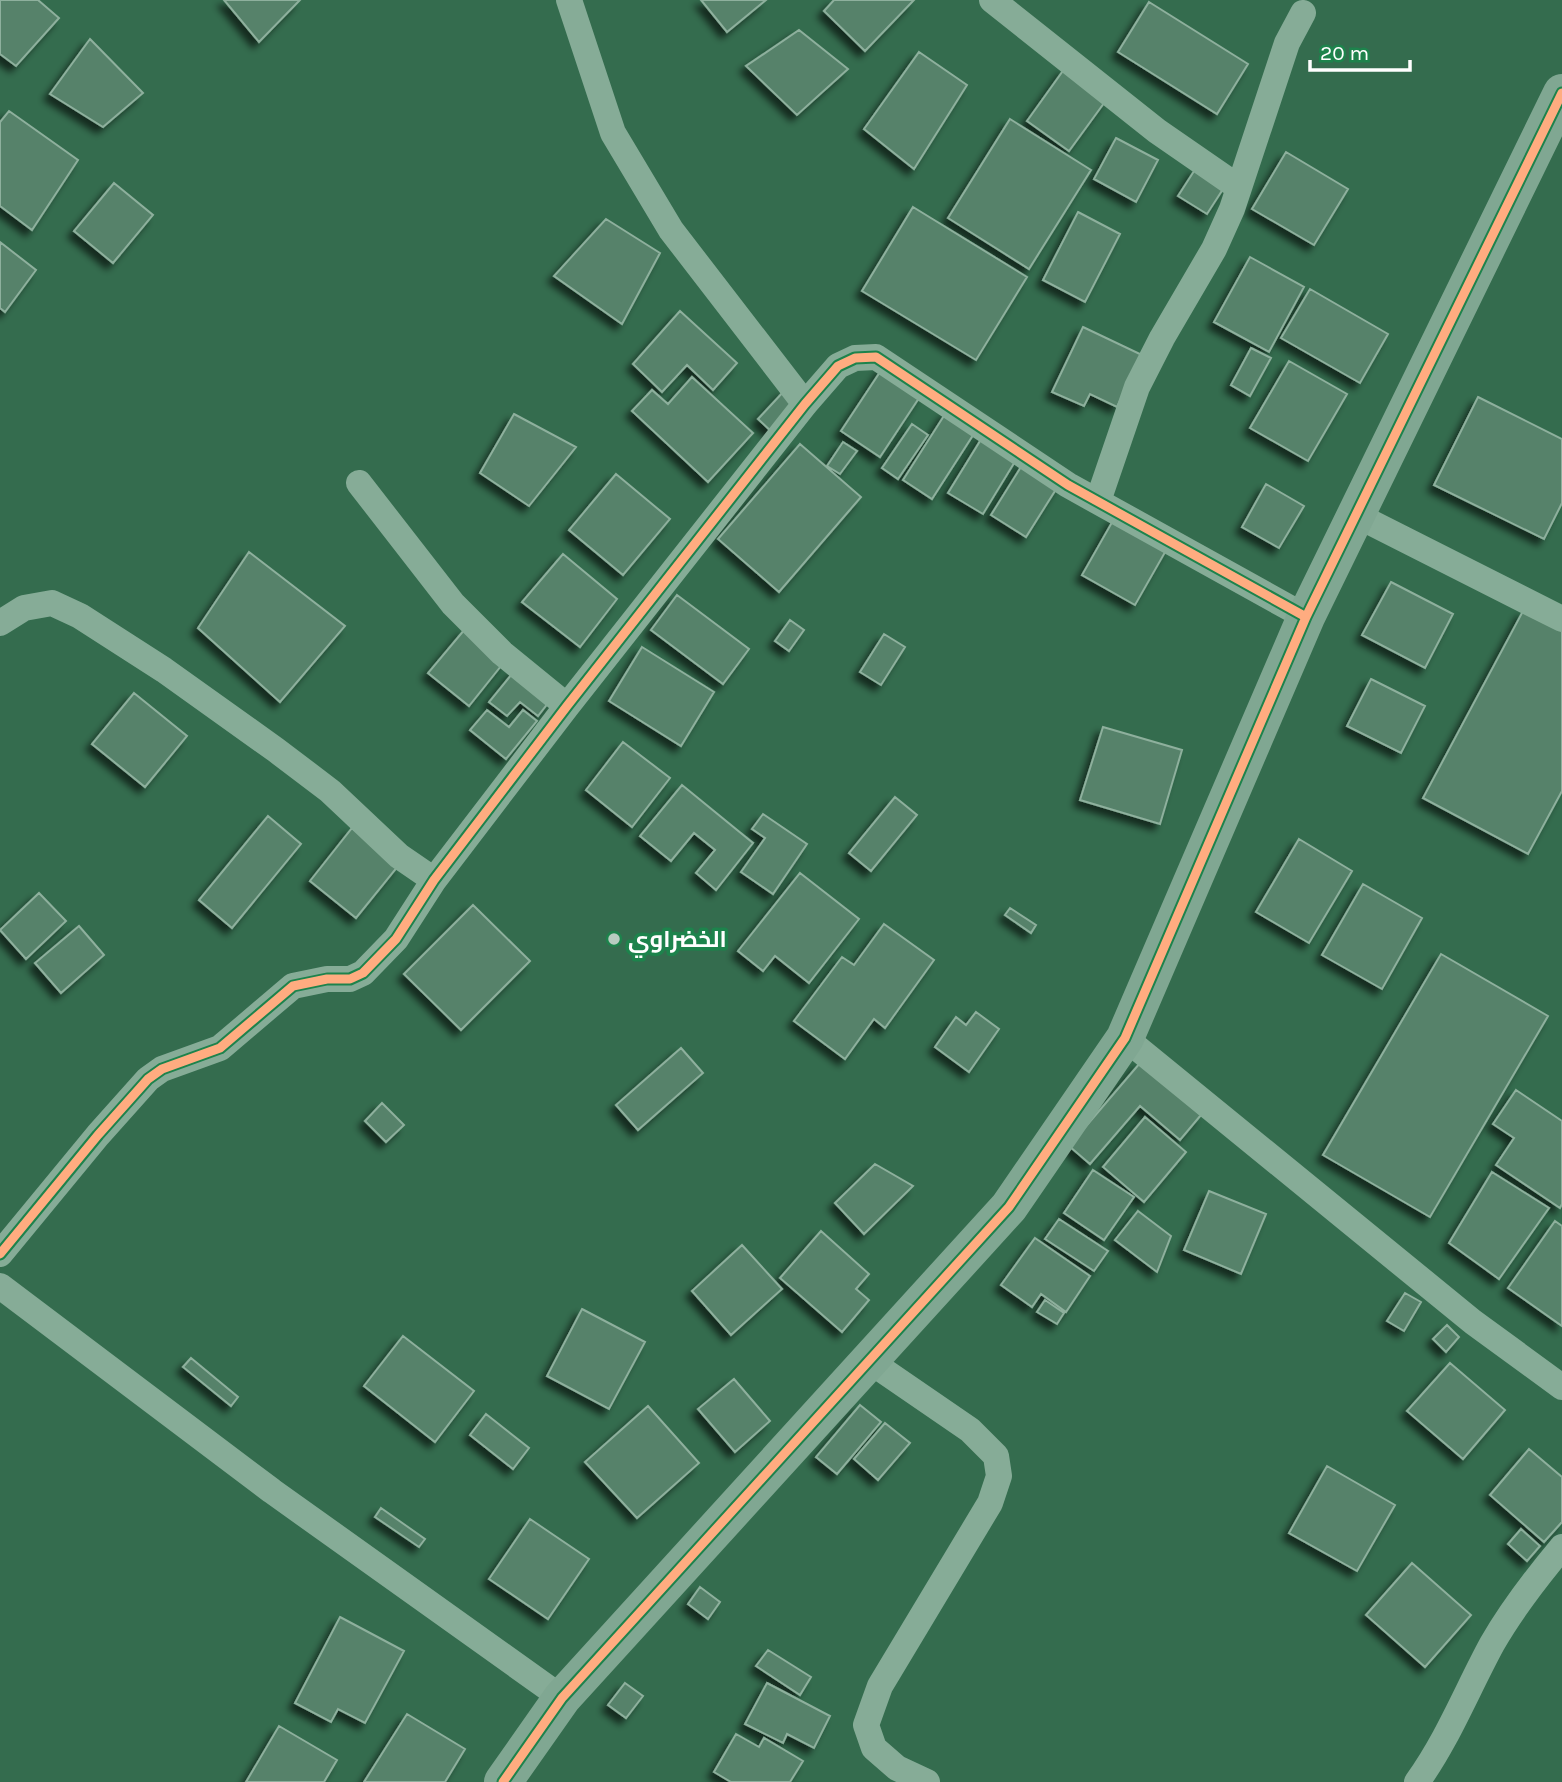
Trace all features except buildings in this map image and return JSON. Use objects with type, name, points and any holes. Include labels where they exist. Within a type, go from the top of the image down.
[{"type":"street","points":[[569,0],[613,133],[671,230],[806,404]]},
{"type":"street","points":[[992,0],[1157,131],[1238,187]]},
{"type":"street","points":[[1098,501],[1137,387],[1214,249],[1231,209],[1287,43],[1303,13]]},
{"type":"street","points":[[503,1782],[562,1698],[1009,1207],[1125,1038],[1306,617],[1358,516],[1562,93]]},
{"type":"street","points":[[0,1254],[148,1079],[162,1069],[220,1048],[293,986],[327,979],[350,979],[363,973],[396,939],[434,880],[567,706],[838,366],[855,358],[876,357],[1068,485],[1306,617]]},
{"type":"street","points":[[359,483],[453,604],[502,653],[567,706]]},
{"type":"street","points":[[1358,516],[1562,620]]},
{"type":"street","points":[[0,623],[24,608],[52,603],[80,616],[164,670],[276,750],[330,792],[399,856],[434,880]]},
{"type":"street","points":[[1125,1038],[1473,1322],[1562,1387]]},
{"type":"street","points":[[0,1286],[261,1482],[562,1698]]},
{"type":"street","points":[[868,1360],[971,1430],[996,1455],[999,1476],[990,1503],[880,1686],[866,1725],[874,1748],[897,1768],[927,1782]]},
{"type":"street","points":[[1417,1782],[1509,1617],[1562,1547]]},
{"type":"cycle path","points":[[503,1782],[562,1698],[1009,1207],[1125,1038],[1306,617],[1562,93]]},
{"type":"cycle path","points":[[0,1254],[148,1079],[162,1069],[220,1048],[293,986],[327,979],[350,979],[363,973],[396,939],[434,880],[567,706],[805,404],[838,366],[855,358],[876,357],[1068,485],[1306,617]]},
{"type":"place","name":"الخضراوي","points":[[614,939]]}]
